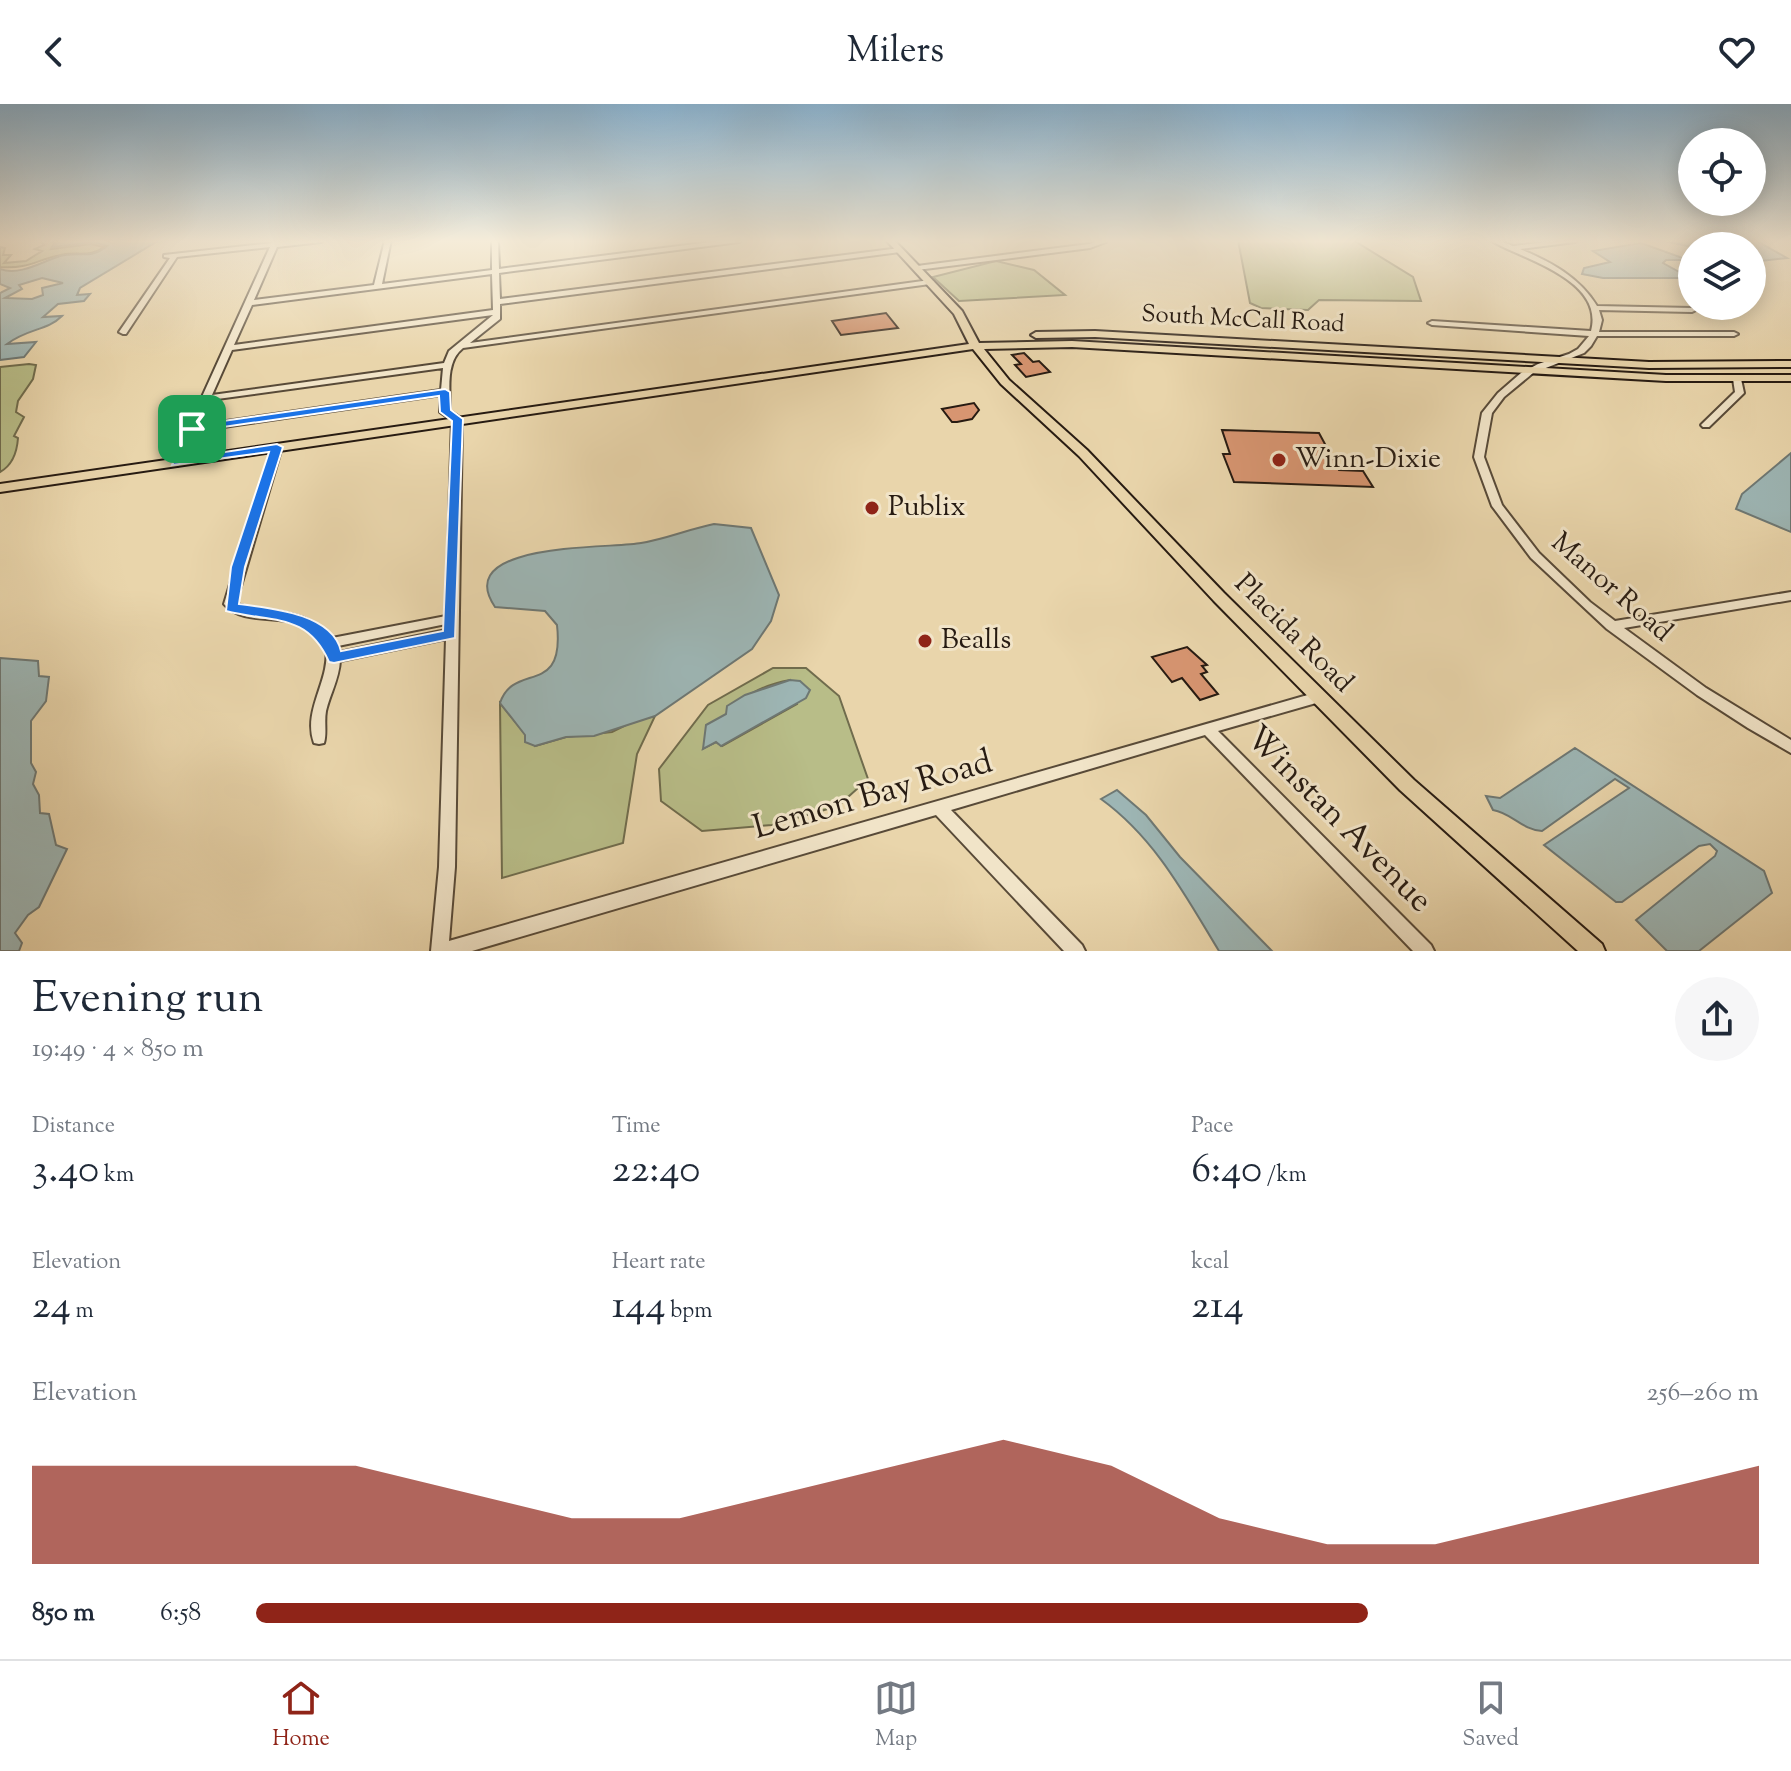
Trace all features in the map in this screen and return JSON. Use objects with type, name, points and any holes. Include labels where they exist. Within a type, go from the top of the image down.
[{"type":"main road","name":"Placida Road","points":[[928,280],[958,313],[974,342],[1005,382],[1089,459],[1407,785],[1594,951]]},
{"type":"main road","name":"South McCall Road","points":[[0,488],[974,342],[1087,334],[1649,365],[1791,364]]},
{"type":"main road","name":"South McCall Road","points":[[974,342],[1072,344],[1532,370],[1737,379],[1791,378]]},
{"type":"main road","points":[[1268,357],[1265,351],[1268,349],[1334,347]]},
{"type":"street","points":[[123,332],[155,280]]},
{"type":"street","points":[[177,463],[260,280]]},
{"type":"street","points":[[377,288],[379,280]]},
{"type":"street","points":[[250,303],[449,280]]},
{"type":"street","points":[[442,951],[447,867],[457,419],[445,412],[447,365],[452,353],[494,322],[496,280]]},
{"type":"street","points":[[229,348],[691,280]]},
{"type":"street","points":[[1569,361],[1594,334],[1598,320],[1595,308],[1570,280]]},
{"type":"street","points":[[462,346],[930,282]]},
{"type":"street","points":[[1595,308],[1678,310]]},
{"type":"street","points":[[1432,323],[1594,334],[1734,334]]},
{"type":"street","name":"Manor Road","points":[[1569,361],[1532,370],[1500,395],[1485,416],[1478,448],[1484,478],[1497,504],[1524,542],[1564,585],[1611,626],[1688,683],[1791,747]]},
{"type":"street","points":[[207,398],[447,365]]},
{"type":"street","points":[[1706,425],[1740,393],[1737,379]]},
{"type":"street","points":[[192,429],[445,392]]},
{"type":"street","points":[[277,447],[243,550],[230,604],[240,611],[271,613],[301,620],[330,643],[334,658],[316,713],[319,739]]},
{"type":"street","points":[[1611,626],[1791,596]]},
{"type":"street","points":[[330,643],[450,627]]},
{"type":"street","points":[[334,658],[450,627]]},
{"type":"street","name":"Lemon Bay Road","points":[[442,951],[483,945],[1318,697]]},
{"type":"street","name":"Winstan Avenue","points":[[1209,731],[1425,951]]},
{"type":"street","points":[[939,808],[1076,951]]},
{"type":"green space","points":[[936,280],[1046,280],[1065,295],[959,301]]},
{"type":"green space","points":[[1246,280],[1414,280],[1421,301],[1319,300],[1308,310],[1261,308],[1250,303]]},
{"type":"green space","points":[[36,365],[33,379],[18,401],[16,412],[24,417],[14,436],[18,438],[17,448],[14,458],[0,472],[0,367]]},
{"type":"green space","points":[[773,668],[806,668],[839,696],[868,779],[838,806],[772,825],[702,831],[661,801],[659,769],[708,705]],"holes":[[[790,680],[797,704],[722,746],[716,742],[704,748],[738,703],[760,689]]]},
{"type":"green space","points":[[500,703],[535,746],[566,737],[612,732],[634,721],[655,716],[637,754],[623,843],[502,878]]},
{"type":"water","points":[[0,280],[37,280],[19,285],[22,289],[5,298],[32,299],[43,295],[42,288],[63,283],[48,280],[94,280],[80,288],[77,295],[90,294],[84,301],[58,304],[43,317],[62,316],[56,321],[7,344],[36,342],[24,357],[0,360],[0,293],[10,288],[0,284]]},
{"type":"water","points":[[1791,453],[1791,532],[1736,509],[1742,494]]},
{"type":"water","points":[[714,524],[751,528],[779,595],[771,621],[752,649],[655,716],[594,736],[566,737],[535,746],[525,742],[525,735],[500,703],[516,683],[546,671],[553,662],[557,648],[557,625],[545,611],[495,607],[487,586],[495,570],[514,559],[540,552],[641,543]]},
{"type":"water","points":[[0,658],[38,661],[39,676],[49,677],[46,701],[31,721],[31,763],[36,772],[33,784],[39,795],[40,813],[49,814],[56,845],[67,849],[39,907],[28,915],[15,933],[22,943],[19,951],[0,951]]},
{"type":"water","points":[[790,680],[800,681],[810,690],[806,698],[721,746],[716,742],[703,749],[706,725],[726,714],[727,706],[745,695]]},
{"type":"water","points":[[1575,748],[1764,871],[1772,893],[1699,951],[1667,951],[1636,920],[1715,856],[1717,851],[1710,844],[1699,846],[1622,902],[1616,902],[1544,845],[1629,788],[1615,779],[1542,831],[1493,810],[1486,796],[1500,798]]},
{"type":"water","points":[[1117,790],[1146,815],[1180,857],[1272,951],[1219,951],[1153,849],[1101,799]]},
{"type":"building","points":[[886,313],[898,328],[841,335],[832,321]]},
{"type":"building","points":[[1024,353],[1050,372],[1026,377],[1015,365],[1021,364],[1012,355]]},
{"type":"building","points":[[974,403],[979,410],[972,419],[957,422],[952,422],[942,409]]},
{"type":"building","name":"Winn-Dixie","points":[[1222,430],[1319,433],[1339,470],[1363,471],[1373,487],[1234,482],[1223,454],[1230,454]]},
{"type":"building","points":[[1187,647],[1207,665],[1202,666],[1207,672],[1201,674],[1218,694],[1200,700],[1182,678],[1172,682],[1152,657]]},
{"type":"place","name":"Winn-Dixie","points":[[1279,460]]},
{"type":"place","name":"Publix","points":[[872,508]]},
{"type":"place","name":"Bealls","points":[[925,641]]},
{"type":"route","points":[[445,392],[445,412],[457,419],[450,634],[334,658],[332,646],[306,623],[281,614],[231,608],[230,599],[238,567],[277,447],[177,463],[192,429],[445,392]]}]
